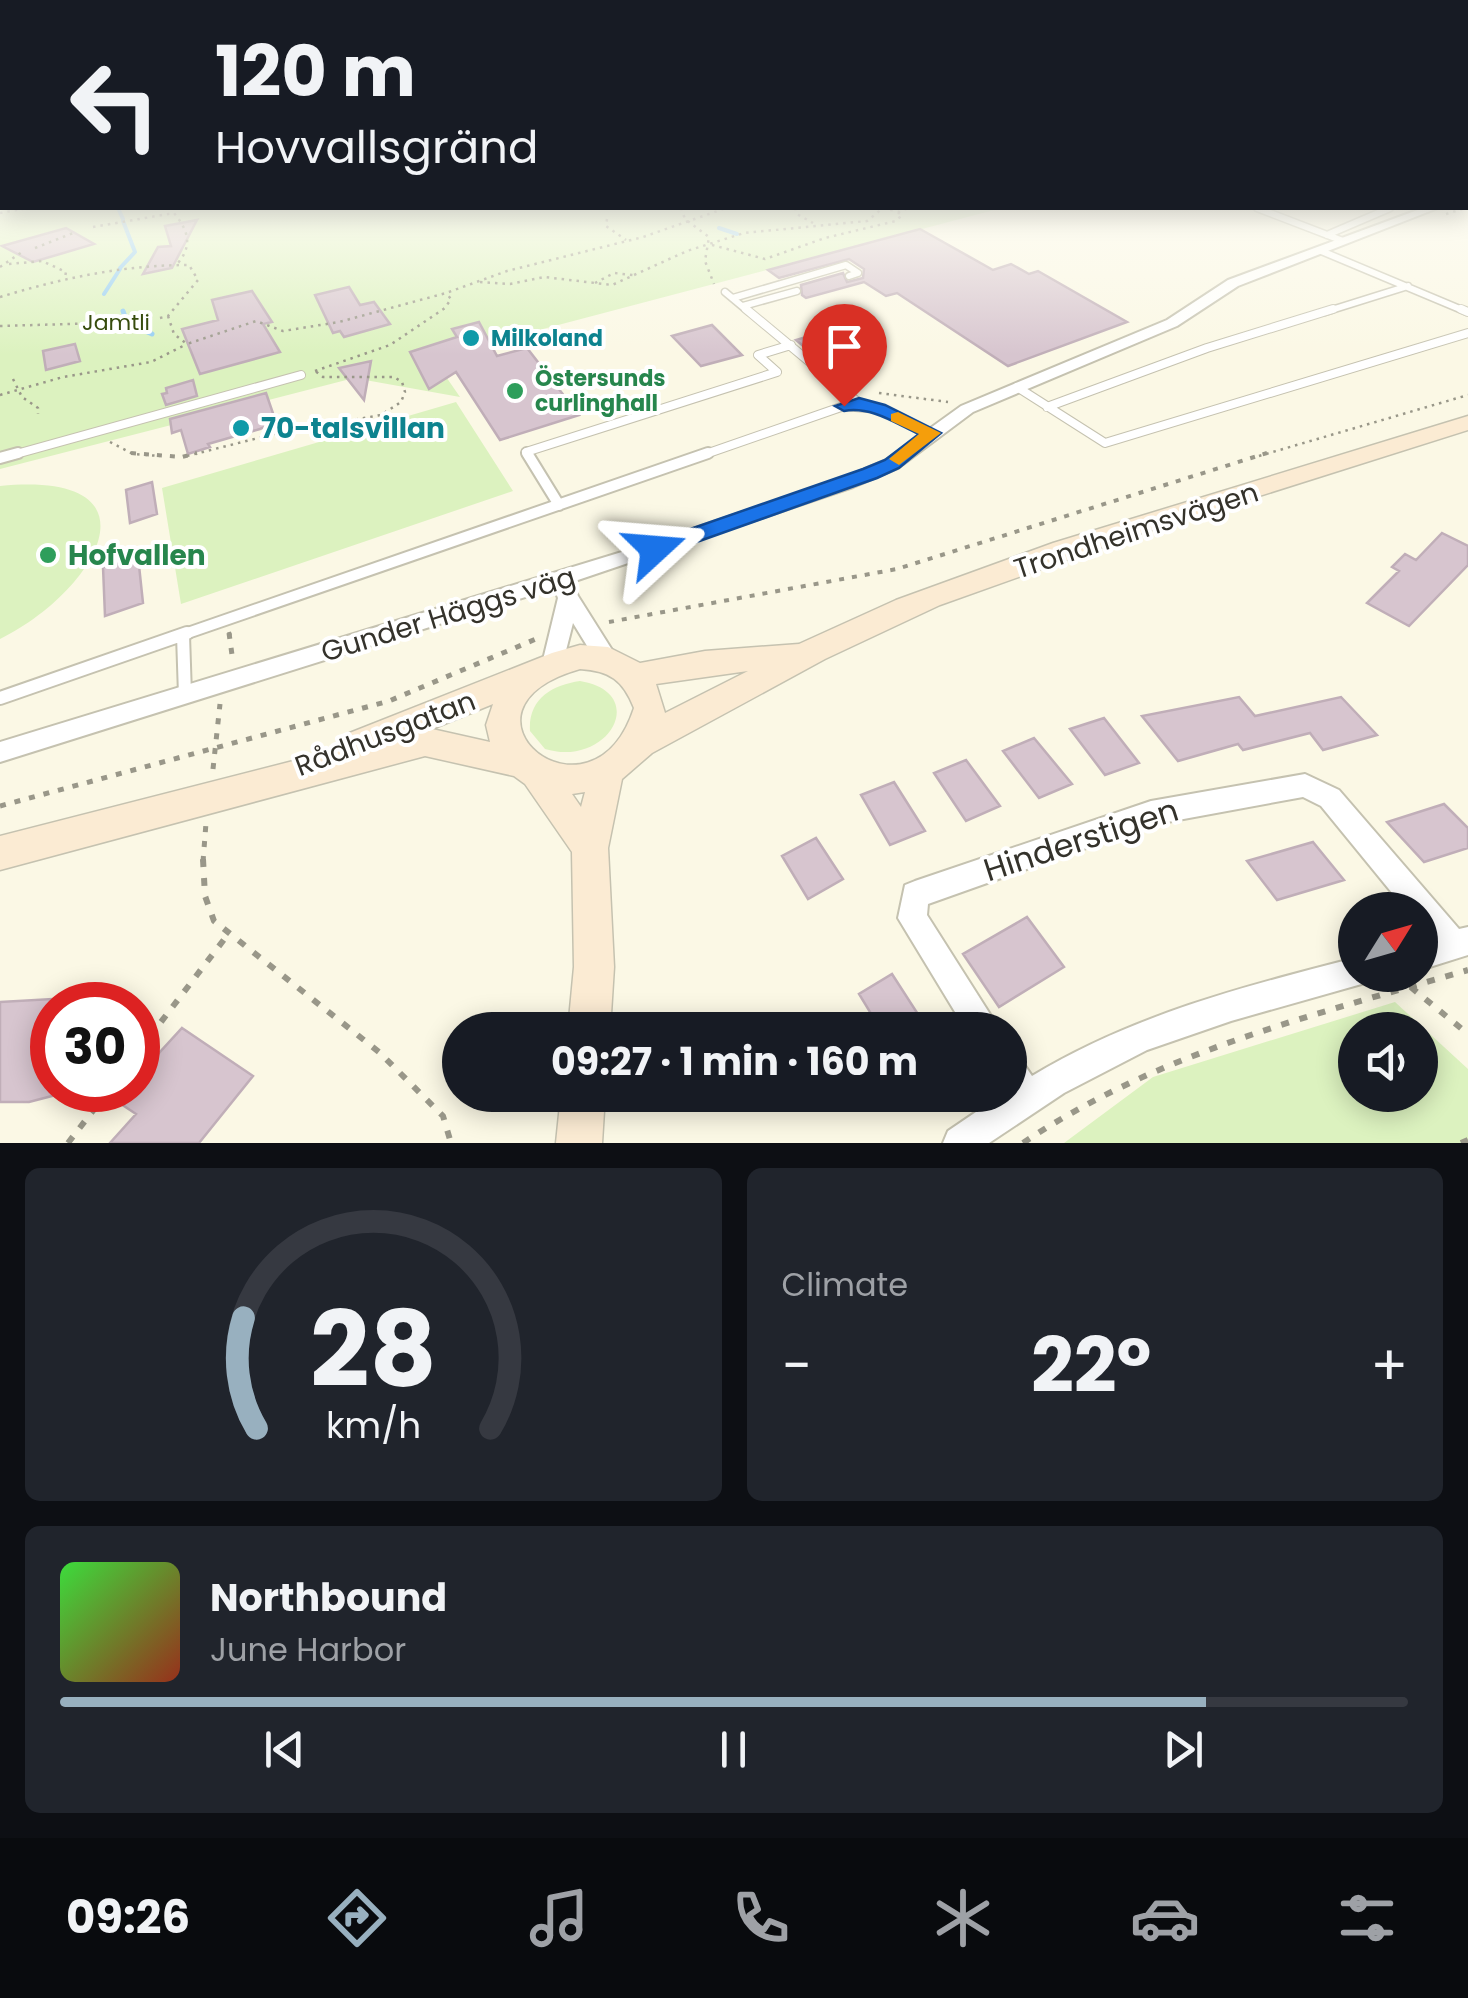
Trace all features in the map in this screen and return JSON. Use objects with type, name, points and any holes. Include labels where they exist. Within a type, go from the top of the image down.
[{"type":"main road","name":"Trondheimsvägen","points":[[639,744],[810,652],[929,598],[1468,423]]},
{"type":"main road","name":"Trondheimsvägen","points":[[622,668],[810,652]]},
{"type":"main road","points":[[527,768],[572,780],[607,770],[639,744],[650,708],[622,668],[580,658],[548,657],[512,696],[503,719],[505,742],[590,848]]},
{"type":"main road","name":"Rådhusgatan","points":[[225,793],[548,657]]},
{"type":"main road","name":"Rådhusgatan","points":[[0,853],[425,742],[527,768]]},
{"type":"main road","points":[[590,1012],[594,967],[590,848],[607,770]]},
{"type":"main road","points":[[579,1143],[582,1112]]},
{"type":"street","name":"Gunder Häggs väg","points":[[0,752],[228,681],[565,588],[847,483],[892,464],[967,410],[1172,323],[1233,282],[1315,248]]},
{"type":"street","points":[[565,588],[586,626],[622,668]]},
{"type":"street","points":[[548,657],[565,588]]},
{"type":"street","name":"Hinderstigen","points":[[972,1012],[912,918],[915,895],[1150,813],[1305,784],[1330,798],[1463,952]]},
{"type":"street","points":[[1438,954],[1463,952]]},
{"type":"street","points":[[1027,1080],[1235,1005],[1338,978]]},
{"type":"street","points":[[960,1143],[990,1112]]},
{"type":"lane","points":[[1341,248],[1408,286],[1468,312]]},
{"type":"lane","points":[[849,276],[858,273],[846,265],[729,295],[859,403],[932,433]]},
{"type":"lane","points":[[1047,406],[1206,348],[1408,286]]},
{"type":"lane","points":[[743,306],[797,291]]},
{"type":"lane","points":[[1017,387],[1105,443],[1468,333]]},
{"type":"lane","points":[[559,505],[526,452],[777,372],[758,355],[791,344]]},
{"type":"lane","points":[[0,458],[301,375]]},
{"type":"lane","points":[[0,698],[859,403]]},
{"type":"lane","points":[[184,634],[185,695]]},
{"type":"path","points":[[178,263],[188,248]]},
{"type":"path","points":[[0,395],[151,362],[187,344],[256,321],[284,331],[312,328],[596,248]]},
{"type":"path","points":[[473,282],[510,284],[544,277],[612,285],[700,248]]},
{"type":"path","points":[[709,248],[705,261],[714,284]]},
{"type":"path","points":[[726,248],[765,259],[795,248]]},
{"type":"path","points":[[8,264],[22,252]]},
{"type":"path","points":[[0,267],[42,261],[66,272],[65,277]]},
{"type":"path","points":[[0,297],[65,277],[188,265],[198,280],[168,316],[156,318]]},
{"type":"path","points":[[594,282],[614,273],[636,275]]},
{"type":"path","points":[[301,375],[390,345],[445,308],[451,298],[446,293]]},
{"type":"path","points":[[168,316],[174,334],[187,344]]},
{"type":"path","points":[[0,326],[138,322]]},
{"type":"path","points":[[104,440],[133,454],[182,458],[278,432],[381,414],[401,402],[405,392],[402,382],[394,378],[323,377],[316,370]]},
{"type":"path","points":[[13,378],[17,390],[34,404],[38,414]]},
{"type":"path","points":[[586,626],[897,569],[1230,464],[1468,395]]},
{"type":"path","points":[[228,619],[234,670],[221,697],[216,748],[225,793],[200,876],[204,900],[214,921],[379,1052],[444,1116],[451,1143]]},
{"type":"path","points":[[0,806],[548,657]]},
{"type":"path","points":[[160,1023],[229,933]]},
{"type":"path","points":[[1438,969],[1463,952]]},
{"type":"path","points":[[1023,1143],[1143,1073],[1273,1027],[1394,992]]},
{"type":"path","points":[[1417,992],[1468,1034]]},
{"type":"path","points":[[68,1143],[92,1112]]},
{"type":"green space","name":"Jamtli","points":[[0,248],[849,248],[433,358],[460,397],[354,378],[0,469]]},
{"type":"green space","points":[[456,402],[513,491],[181,604],[162,488]]},
{"type":"green space","name":"Hofvallen","points":[[0,486],[52,486],[84,497],[99,515],[99,539],[86,566],[64,593],[34,619],[0,639]]},
{"type":"green space","points":[[580,681],[601,688],[613,699],[617,713],[613,727],[587,748],[568,752],[545,749],[530,731],[533,710],[551,690]]},
{"type":"green space","points":[[1395,1002],[1406,1012],[1363,1012]]},
{"type":"green space","points":[[1338,1020],[1338,1112],[1438,1112],[1438,1041],[1468,1069],[1468,1143],[1064,1143],[1153,1077]]},
{"type":"building","points":[[7,248],[79,248],[33,262]]},
{"type":"building","points":[[157,248],[182,248],[172,268],[143,274]]},
{"type":"building","points":[[848,248],[954,248],[993,270],[1011,264],[1029,274],[1038,271],[1127,322],[1008,366],[897,293],[886,296],[864,282],[806,298],[802,295],[801,285],[843,273],[847,282],[863,278],[864,269],[849,259],[779,278],[768,270]]},
{"type":"building","points":[[349,287],[360,305],[374,302],[390,324],[344,337],[340,331],[333,333],[315,295]]},
{"type":"building","points":[[252,291],[272,322],[263,324],[280,352],[200,374],[182,329],[218,320],[212,300]]},
{"type":"building","name":"Östersunds curlinghall","points":[[479,322],[497,356],[527,348],[579,415],[500,440],[456,372],[429,389],[410,352],[457,337],[452,329]]},
{"type":"building","points":[[712,325],[742,355],[701,366],[672,336]]},
{"type":"building","points":[[826,331],[838,339],[846,337],[866,351],[825,364],[796,340]]},
{"type":"building","points":[[75,344],[80,361],[46,370],[43,351]]},
{"type":"building","points":[[371,361],[364,400],[339,368]]},
{"type":"building","points":[[193,380],[197,396],[166,405],[162,394],[167,393],[166,388]]},
{"type":"building","points":[[266,393],[276,422],[260,429],[188,454],[181,430],[172,433],[170,419]]},
{"type":"building","points":[[152,482],[157,514],[130,523],[126,490]]},
{"type":"building","points":[[1442,533],[1468,546],[1468,565],[1409,626],[1367,603],[1399,571],[1392,567],[1405,554],[1416,560]]},
{"type":"building","points":[[138,556],[143,603],[105,616],[103,567]]},
{"type":"building","points":[[1239,697],[1255,716],[1341,697],[1377,735],[1323,750],[1310,733],[1243,750],[1238,744],[1178,761],[1142,716]]},
{"type":"building","points":[[1104,718],[1139,763],[1105,775],[1070,729]]},
{"type":"building","points":[[1034,738],[1072,784],[1039,798],[1003,751]]},
{"type":"building","points":[[966,760],[1000,806],[966,821],[934,773]]},
{"type":"building","points":[[894,782],[925,831],[890,845],[861,795]]},
{"type":"building","points":[[1444,804],[1468,828],[1468,848],[1424,862],[1387,822]]},
{"type":"building","points":[[816,838],[843,879],[808,899],[782,856]]},
{"type":"building","points":[[1313,842],[1344,880],[1277,900],[1247,861]]},
{"type":"building","points":[[1027,917],[1064,967],[999,1007],[963,954]]},
{"type":"building","points":[[892,974],[917,1012],[870,1012],[859,994]]},
{"type":"building","points":[[30,1000],[30,1102],[0,1102],[0,1002]]},
{"type":"building","points":[[182,1028],[253,1076],[199,1143],[110,1143],[136,1114],[133,1112],[160,1112],[160,1052]]},
{"type":"waterway","points":[[120,268],[135,252],[134,248]]},
{"type":"waterway","points":[[104,294],[120,269]]},
{"type":"waterway","points":[[123,311],[127,322]]},
{"type":"waterway","points":[[132,325],[152,334]]},
{"type":"slow traffic","points":[[898,417],[932,433],[899,459]]},
{"type":"place","name":"Milkoland","points":[[471,338]]},
{"type":"place","name":"Östersunds curlinghall","points":[[515,391]]},
{"type":"place","name":"70-talsvillan","points":[[241,428]]},
{"type":"place","name":"Hofvallen","points":[[48,555]]},
{"type":"route","points":[[655,549],[870,474],[892,464],[932,433],[879,408],[859,403],[844,406]]}]
